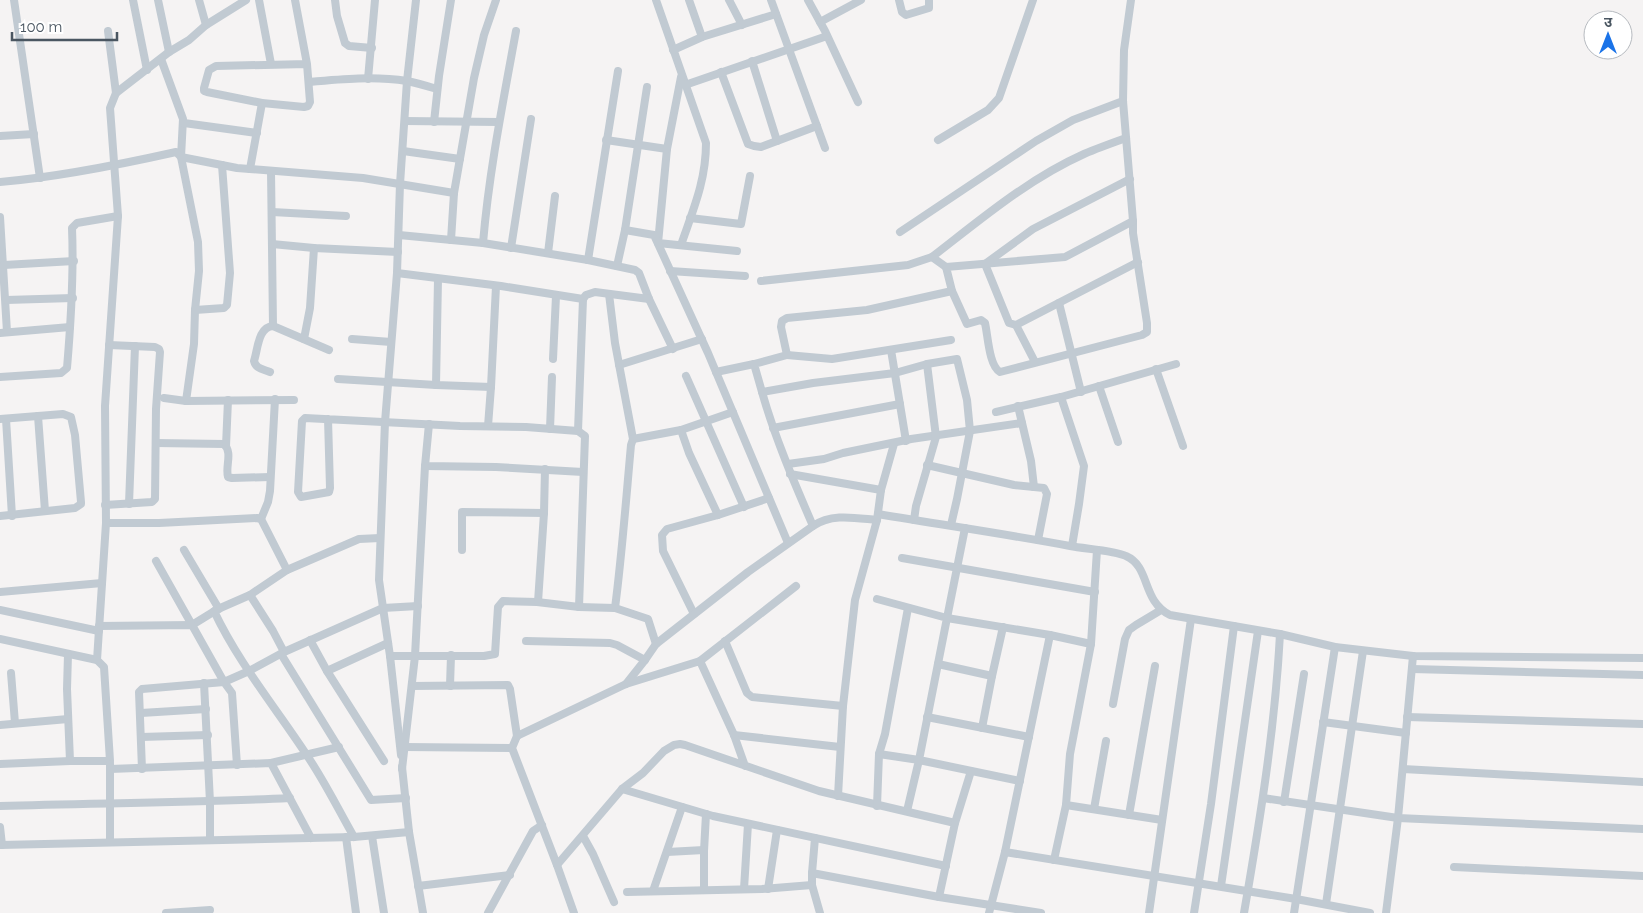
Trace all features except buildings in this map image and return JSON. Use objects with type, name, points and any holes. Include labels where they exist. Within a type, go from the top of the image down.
[{"type":"street","points":[[14,0],[40,178]]},
{"type":"street","points":[[133,0],[147,70]]},
{"type":"street","points":[[158,0],[169,52]]},
{"type":"street","points":[[199,0],[206,25]]},
{"type":"street","points":[[116,93],[236,3],[246,0]]},
{"type":"street","points":[[259,0],[272,64]]},
{"type":"street","points":[[295,0],[307,64],[310,102],[308,106],[262,102],[204,91],[209,70],[216,66],[307,64]]},
{"type":"street","points":[[335,0],[344,43],[349,46],[372,48]]},
{"type":"street","points":[[368,79],[372,48],[374,0]]},
{"type":"street","points":[[416,0],[407,81],[400,184],[398,252],[384,422],[379,580],[390,656],[409,832],[423,913]]},
{"type":"street","points":[[434,122],[437,89],[451,0]]},
{"type":"street","points":[[451,240],[454,193],[467,121],[484,35],[496,0]]},
{"type":"street","points":[[656,0],[706,143],[706,162],[702,184],[681,245]]},
{"type":"street","points":[[689,0],[702,37]]},
{"type":"street","points":[[729,0],[742,25]]},
{"type":"street","points":[[771,0],[825,148]]},
{"type":"street","points":[[808,0],[828,36],[858,102]]},
{"type":"street","points":[[820,22],[861,0]]},
{"type":"street","points":[[899,0],[902,12],[906,15],[929,8],[929,0]]},
{"type":"street","points":[[938,140],[988,110],[999,98],[1033,0]]},
{"type":"street","points":[[932,257],[946,268],[952,291],[967,324],[981,320],[986,323],[992,362],[998,371],[1002,372],[1035,362],[1071,355],[1142,336],[1146,332],[1147,323],[1133,233],[1123,101],[1124,50],[1131,0]]},
{"type":"street","points":[[673,50],[702,37],[776,14]]},
{"type":"street","points":[[97,660],[106,523],[105,406],[118,216],[110,108],[116,93],[108,32]]},
{"type":"street","points":[[483,243],[485,216],[499,122],[516,32]]},
{"type":"street","points":[[685,84],[828,36]]},
{"type":"street","points":[[161,59],[184,123],[181,157],[198,242],[199,271],[194,344],[186,401]]},
{"type":"street","points":[[752,61],[777,141]]},
{"type":"street","points":[[588,260],[618,71]]},
{"type":"street","points":[[721,72],[746,142],[761,147],[817,126]]},
{"type":"street","points":[[658,243],[668,148],[681,76]]},
{"type":"street","points":[[309,82],[344,78],[407,81],[437,89]]},
{"type":"street","points":[[618,266],[646,87]]},
{"type":"street","points":[[900,232],[1036,140],[1073,120],[1123,101]]},
{"type":"street","points":[[250,168],[262,102]]},
{"type":"street","points":[[511,248],[531,119]]},
{"type":"street","points":[[405,121],[499,122]]},
{"type":"street","points":[[184,123],[256,133]]},
{"type":"street","points":[[0,136],[34,134]]},
{"type":"street","points":[[761,281],[908,265],[932,257],[1029,185],[1083,154],[1126,138]]},
{"type":"street","points":[[606,140],[668,148]]},
{"type":"street","points":[[403,150],[460,159]]},
{"type":"street","points":[[0,182],[40,178],[113,166],[176,152],[181,157],[222,165],[363,178],[454,193]]},
{"type":"street","points":[[195,310],[224,308],[227,305],[230,273],[222,165]]},
{"type":"street","points":[[271,171],[273,326]]},
{"type":"street","points":[[690,218],[741,224],[750,176]]},
{"type":"street","points":[[986,264],[1033,229],[1130,179]]},
{"type":"street","points":[[548,253],[555,196]]},
{"type":"street","points":[[272,212],[346,216]]},
{"type":"street","points":[[0,377],[61,373],[65,371],[67,368],[74,261],[72,228],[74,225],[118,216]]},
{"type":"street","points":[[0,217],[6,300],[3,333],[70,327]]},
{"type":"street","points":[[946,268],[1065,257],[1133,221]]},
{"type":"street","points":[[625,230],[654,234],[702,339],[788,543]]},
{"type":"street","points":[[399,236],[483,243],[628,268],[639,273],[648,299],[673,349]]},
{"type":"street","points":[[658,243],[737,251]]},
{"type":"street","points":[[272,244],[398,252]]},
{"type":"street","points":[[304,339],[310,308],[314,248]]},
{"type":"street","points":[[4,265],[74,261]]},
{"type":"street","points":[[986,264],[1008,323],[1016,324],[1138,262]]},
{"type":"street","points":[[670,271],[745,276]]},
{"type":"street","points":[[396,273],[583,299]]},
{"type":"street","points":[[436,385],[438,279]]},
{"type":"street","points":[[488,426],[496,286]]},
{"type":"street","points":[[786,355],[781,327],[782,320],[787,318],[867,310],[952,291]]},
{"type":"street","points":[[578,431],[583,299],[590,293],[648,299]]},
{"type":"street","points":[[609,294],[619,365],[633,439],[615,608]]},
{"type":"street","points":[[553,359],[556,296]]},
{"type":"street","points":[[6,300],[72,298]]},
{"type":"street","points":[[1059,303],[1081,392]]},
{"type":"street","points":[[1016,324],[1035,362]]},
{"type":"street","points":[[270,372],[258,368],[254,361],[262,332],[267,327],[273,326],[329,350]]},
{"type":"street","points":[[352,339],[391,342]]},
{"type":"street","points":[[619,365],[702,339]]},
{"type":"street","points":[[716,372],[786,355],[832,359],[950,340]]},
{"type":"street","points":[[105,505],[152,502],[156,499],[156,408],[160,352],[155,347],[109,344]]},
{"type":"street","points":[[129,504],[135,346]]},
{"type":"street","points":[[891,350],[906,441]]},
{"type":"street","points":[[762,392],[812,383],[895,373],[954,358],[958,360],[967,400],[970,431],[950,525]]},
{"type":"street","points":[[754,364],[773,428],[788,464],[790,474],[813,526]]},
{"type":"street","points":[[914,520],[916,506],[936,437],[927,364]]},
{"type":"street","points":[[996,412],[1081,392],[1176,364]]},
{"type":"street","points":[[1156,369],[1183,446]]},
{"type":"street","points":[[686,376],[744,507]]},
{"type":"street","points":[[550,429],[552,377]]},
{"type":"street","points":[[338,380],[491,386]]},
{"type":"street","points":[[1099,386],[1118,442]]},
{"type":"street","points":[[1061,397],[1084,466],[1080,504],[1072,546]]},
{"type":"street","points":[[164,398],[186,401],[294,400]]},
{"type":"street","points":[[228,400],[226,446],[228,450],[228,477],[270,478]]},
{"type":"street","points":[[275,400],[268,502],[261,519],[287,570]]},
{"type":"street","points":[[773,428],[900,404]]},
{"type":"street","points":[[1018,406],[1031,461],[1034,487]]},
{"type":"street","points":[[633,439],[681,430],[733,412]]},
{"type":"street","points":[[0,516],[12,516],[75,508],[81,504],[75,435],[71,417],[63,414],[3,419],[12,516]]},
{"type":"street","points":[[38,416],[45,511]]},
{"type":"street","points":[[328,419],[329,492],[301,497],[298,492],[302,421],[305,418],[328,419],[384,422],[550,429],[578,431],[585,436],[579,607]]},
{"type":"street","points":[[788,464],[824,459],[843,453],[906,441],[1022,423]]},
{"type":"street","points":[[402,770],[415,656],[429,424]]},
{"type":"street","points":[[681,430],[689,453],[718,515]]},
{"type":"street","points":[[156,442],[221,443],[226,446]]},
{"type":"street","points":[[838,796],[843,706],[855,600],[894,444]]},
{"type":"street","points":[[927,465],[1014,485],[1044,488],[1048,494],[1038,540]]},
{"type":"street","points":[[426,466],[496,467],[583,472]]},
{"type":"street","points":[[538,602],[545,469]]},
{"type":"street","points":[[790,474],[881,490]]},
{"type":"street","points":[[694,614],[662,550],[662,535],[667,529],[769,498]]},
{"type":"street","points":[[462,550],[462,512],[544,513]]},
{"type":"street","points":[[626,684],[656,644],[788,543],[820,521],[838,516],[914,520],[1117,552],[1136,562],[1141,569],[1152,600],[1170,615],[1280,634],[1335,647],[1413,656],[1643,658]]},
{"type":"street","points":[[106,523],[261,519]]},
{"type":"street","points":[[907,812],[965,528]]},
{"type":"street","points":[[0,610],[99,629],[192,625],[217,610],[250,595],[287,570],[359,539],[380,538]]},
{"type":"street","points":[[184,550],[217,610],[230,641],[308,756],[350,837],[356,913]]},
{"type":"street","points":[[1054,860],[1066,805],[1070,754],[1091,644],[1097,550]]},
{"type":"street","points":[[902,558],[1095,592]]},
{"type":"street","points":[[156,561],[224,682],[232,692],[237,765]]},
{"type":"street","points":[[0,592],[102,583]]},
{"type":"street","points":[[517,736],[626,684],[700,662],[796,586]]},
{"type":"street","points":[[250,595],[273,631],[283,653],[371,800],[406,798]]},
{"type":"street","points":[[877,599],[946,618],[1050,635],[1091,644]]},
{"type":"street","points":[[390,656],[484,656],[495,654],[498,607],[504,601],[615,608],[648,619],[656,644]]},
{"type":"street","points":[[142,769],[140,692],[142,689],[224,682],[310,640],[383,608],[418,606]]},
{"type":"street","points":[[877,806],[879,754],[885,734],[908,608]]},
{"type":"street","points":[[1113,704],[1125,639],[1129,630],[1162,610]]},
{"type":"street","points":[[1149,913],[1192,619]]},
{"type":"street","points":[[1194,913],[1211,804],[1234,626]]},
{"type":"street","points":[[982,728],[1003,627]]},
{"type":"street","points":[[1221,886],[1258,631]]},
{"type":"street","points":[[1244,913],[1263,798],[1278,688],[1280,634]]},
{"type":"street","points":[[989,909],[1005,852],[1050,635]]},
{"type":"street","points":[[0,639],[97,660],[104,667],[110,765],[110,842]]},
{"type":"street","points":[[310,640],[327,671],[384,761]]},
{"type":"street","points":[[526,641],[610,643],[645,660]]},
{"type":"street","points":[[726,641],[747,693],[752,697],[843,706]]},
{"type":"street","points":[[327,671],[388,643]]},
{"type":"street","points":[[1294,913],[1335,647]]},
{"type":"street","points":[[1326,904],[1363,651]]},
{"type":"street","points":[[68,654],[67,689],[70,761]]},
{"type":"street","points":[[450,686],[451,655]]},
{"type":"street","points":[[1386,913],[1398,818],[1413,656]]},
{"type":"street","points":[[1532,657],[1532,673]]},
{"type":"street","points":[[700,662],[734,736],[745,766]]},
{"type":"street","points":[[938,664],[992,676]]},
{"type":"street","points":[[1129,815],[1155,666]]},
{"type":"street","points":[[1412,669],[1643,675]]},
{"type":"street","points":[[11,673],[15,724]]},
{"type":"street","points":[[1284,802],[1304,674]]},
{"type":"street","points":[[204,683],[208,735],[210,840]]},
{"type":"street","points":[[412,686],[508,685],[517,736],[512,748],[574,913]]},
{"type":"street","points":[[141,713],[206,709]]},
{"type":"street","points":[[927,717],[1029,737]]},
{"type":"street","points":[[1407,718],[1643,724]]},
{"type":"street","points":[[0,725],[68,719]]},
{"type":"street","points":[[1323,722],[1406,733]]},
{"type":"street","points":[[141,737],[208,735]]},
{"type":"street","points":[[734,736],[840,747]]},
{"type":"street","points":[[1094,809],[1106,741]]},
{"type":"street","points":[[557,865],[622,789],[643,773],[664,751],[674,745],[685,745],[819,792],[955,823]]},
{"type":"street","points":[[0,764],[70,761],[142,769],[237,765],[272,763],[308,756],[338,747]]},
{"type":"street","points":[[405,747],[512,748]]},
{"type":"street","points":[[879,754],[919,760],[1020,781]]},
{"type":"street","points":[[272,763],[311,838]]},
{"type":"street","points":[[1402,769],[1643,782]]},
{"type":"street","points":[[939,897],[955,823],[971,771]]},
{"type":"street","points":[[622,789],[706,814],[748,824],[946,866]]},
{"type":"street","points":[[0,806],[210,802],[290,798]]},
{"type":"street","points":[[1263,798],[1398,818],[1643,829]]},
{"type":"street","points":[[1066,805],[1162,820]]},
{"type":"street","points":[[653,890],[682,807]]},
{"type":"street","points":[[704,890],[706,814]]},
{"type":"street","points":[[744,889],[748,824]]},
{"type":"street","points":[[488,913],[533,831],[542,826]]},
{"type":"street","points":[[0,827],[1,845],[350,837],[409,832]]},
{"type":"street","points":[[768,889],[777,830]]},
{"type":"street","points":[[372,836],[384,913]]},
{"type":"street","points":[[583,836],[614,902]]},
{"type":"street","points":[[815,838],[812,885],[820,913]]},
{"type":"street","points":[[667,852],[704,850]]},
{"type":"street","points":[[1005,852],[1199,882],[1370,913]]},
{"type":"street","points":[[1454,867],[1643,876]]},
{"type":"street","points":[[812,873],[939,897],[989,909],[1041,913]]},
{"type":"street","points":[[418,886],[510,875]]},
{"type":"street","points":[[628,892],[768,889],[812,885]]},
{"type":"street","points":[[166,913],[210,910]]}]
